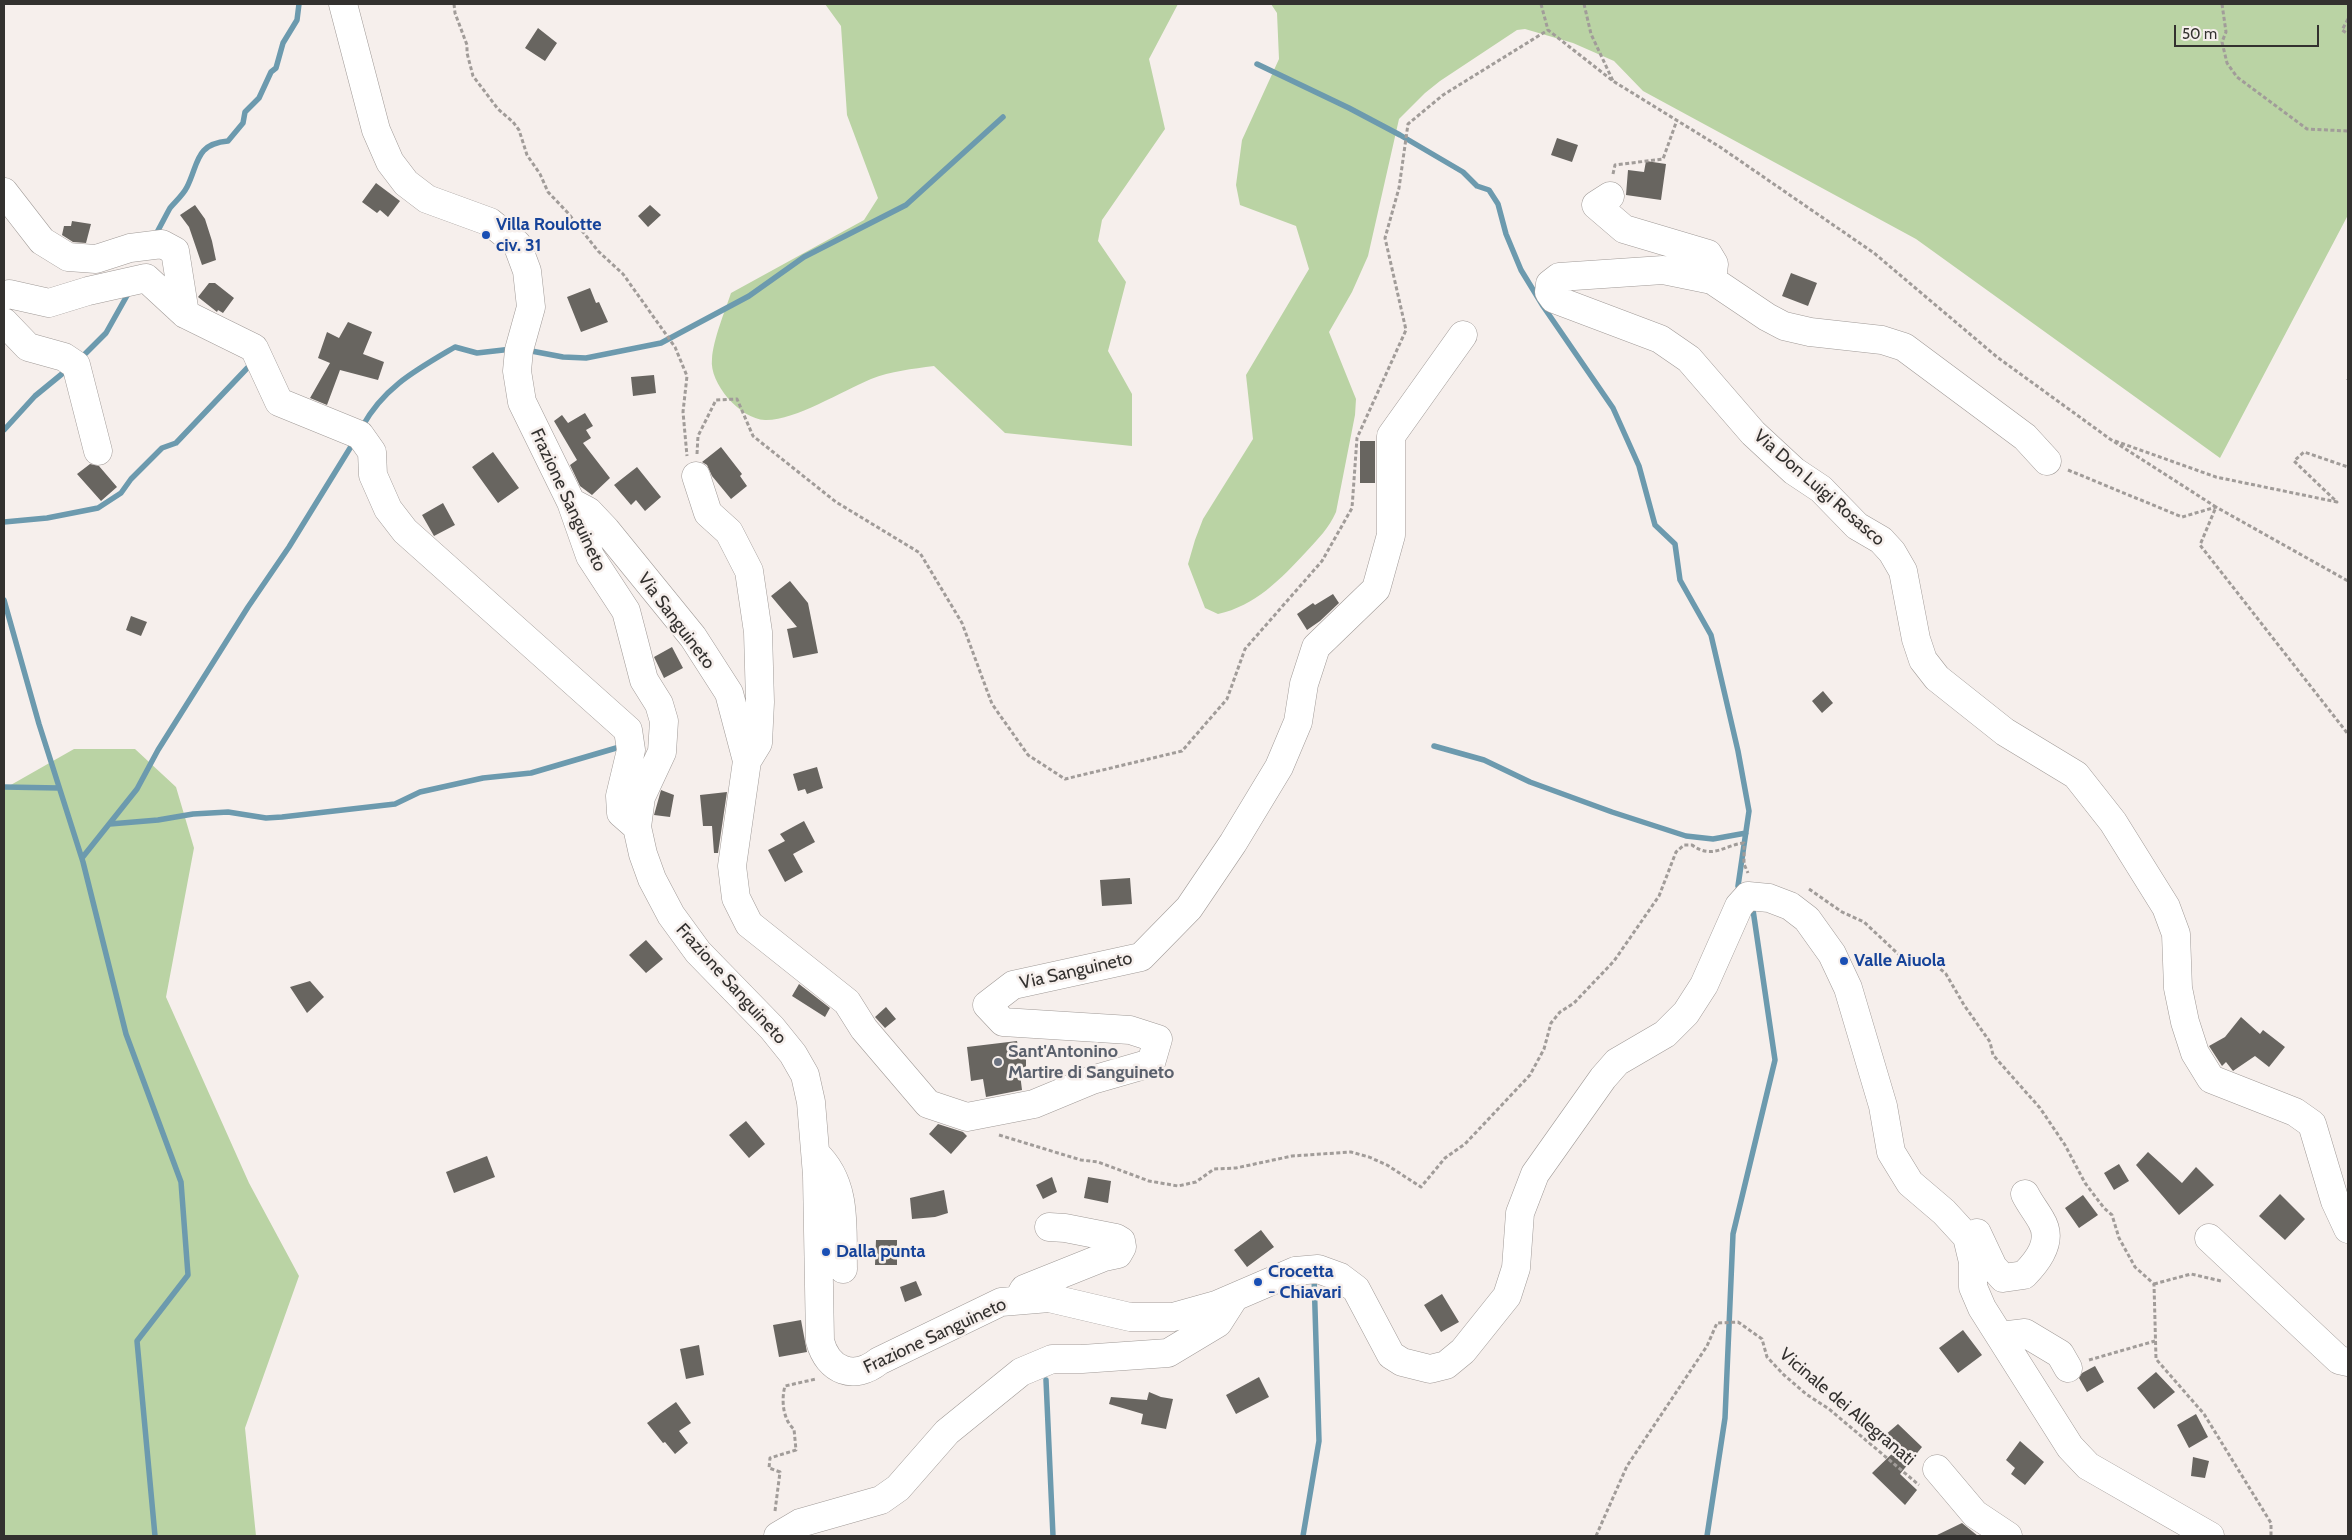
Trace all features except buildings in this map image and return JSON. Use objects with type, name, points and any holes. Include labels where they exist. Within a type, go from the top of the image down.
[{"type":"street","name":"Frazione Sanguineto","points":[[343,4],[376,130],[390,162],[406,183],[427,199],[490,222],[517,244],[527,271],[531,307],[517,364],[522,402],[571,502],[590,556],[626,611],[644,680],[659,704],[664,721],[662,752],[641,797],[637,827],[649,870],[670,915],[698,952],[772,1028],[805,1075],[812,1102],[816,1154],[820,1341],[822,1352],[838,1368],[848,1372],[859,1372],[870,1368],[879,1361],[1001,1302],[1018,1299],[1049,1298],[1130,1317],[1173,1317],[1216,1305],[1295,1271],[1318,1269],[1340,1277],[1356,1289],[1391,1355],[1402,1362],[1430,1369],[1446,1365],[1468,1344],[1507,1296],[1516,1268],[1520,1213],[1535,1174],[1603,1078],[1617,1062],[1665,1034],[1686,1013],[1704,985],[1739,906],[1748,896],[1769,898],[1790,906],[1806,919],[1832,954],[1848,988],[1883,1106],[1891,1152],[1910,1183],[1948,1215]]},
{"type":"street","points":[[4,192],[42,241],[68,257],[96,260],[130,248],[162,244],[175,251],[185,314]]},
{"type":"street","points":[[1610,196],[1596,205],[1624,229],[1708,254],[1714,264],[1712,280]]},
{"type":"street","name":"Via Don Luigi Rosasco","points":[[2047,461],[2025,436],[1904,347],[1882,340],[1810,332],[1784,326],[1767,317],[1712,280],[1663,270],[1563,276],[1552,281],[1549,292],[1557,301],[1660,338],[1689,359],[1752,433],[1794,471],[1821,489],[1857,526],[1880,540],[1892,552],[1903,571],[1916,639],[1923,660],[1937,678],[2005,732],[2076,774],[2114,822],[2166,907],[2176,934],[2178,988],[2185,1022],[2195,1053],[2211,1080],[2295,1112],[2312,1124],[2335,1201],[2348,1229]]},
{"type":"street","points":[[4,296],[9,294],[49,302],[146,278],[185,314],[254,348],[279,402],[360,435],[372,452],[373,475],[388,510],[405,531],[628,730],[631,750],[620,796],[621,813],[637,827]]},
{"type":"street","points":[[4,322],[28,347],[64,357],[76,365],[98,451]]},
{"type":"street","name":"Via Sanguineto","points":[[571,502],[588,511],[693,637],[729,693],[747,761],[732,866],[736,898],[749,924],[847,1002],[864,1029],[928,1104],[967,1117],[1034,1104],[1092,1080],[1151,1063],[1158,1039],[1130,1030],[1003,1022],[987,1005],[1013,985],[1141,957],[1189,908],[1233,843],[1279,768],[1298,722],[1304,684],[1316,647],[1376,589],[1391,534],[1391,436],[1463,335]]},
{"type":"street","name":"Via Sanguineto","points":[[691,467],[708,513],[729,532],[749,570],[758,632],[760,702],[758,743],[747,761]]},
{"type":"street","points":[[816,1154],[831,1171],[840,1195],[843,1269]]},
{"type":"street","points":[[1948,1215],[1970,1222],[1993,1267],[2002,1278],[2024,1276],[2042,1254],[2046,1237],[2042,1221],[2031,1207],[2025,1194]]},
{"type":"street","points":[[1948,1215],[1967,1237],[1973,1262],[1974,1287],[1982,1308],[2052,1422],[2070,1447],[2088,1466],[2187,1529],[2210,1536]]},
{"type":"street","points":[[1018,1299],[1024,1289],[1104,1257],[1118,1254],[1122,1248],[1121,1241],[1116,1238],[1049,1227]]},
{"type":"street","points":[[2209,1238],[2339,1360],[2348,1362]]},
{"type":"street","points":[[776,1527],[800,1523],[881,1500],[898,1488],[947,1432],[1021,1372],[1052,1359],[1082,1359],[1168,1352],[1218,1323],[1234,1298]]},
{"type":"street","points":[[2000,1336],[2025,1333],[2060,1354],[2067,1367]]},
{"type":"street","points":[[1929,1478],[1975,1514],[2008,1536]]},
{"type":"path","points":[[454,4],[455,13],[467,44],[467,53],[473,76],[498,110],[513,122],[519,130],[527,155],[540,174],[548,192],[568,213],[598,251],[623,274],[675,347],[687,376],[683,412],[691,467]]},
{"type":"path","points":[[1541,4],[1548,30],[1614,82],[1677,120],[1874,253],[1998,357],[2110,439],[2216,507],[2348,581]]},
{"type":"path","points":[[1584,4],[1591,34],[1614,82]]},
{"type":"path","points":[[2222,4],[2226,32],[2222,42],[2227,62],[2237,77],[2307,129],[2348,131]]},
{"type":"path","points":[[2348,19],[2342,30],[2348,34]]},
{"type":"path","points":[[691,467],[698,436],[716,400],[736,399],[753,436],[836,502],[920,553],[962,623],[992,704],[1028,755],[1065,779],[1182,751],[1227,699],[1244,649],[1322,561],[1352,508],[1357,438],[1406,330],[1385,238],[1399,188],[1408,124],[1443,95],[1548,30]]},
{"type":"path","points":[[1610,196],[1615,165],[1663,159],[1677,120]]},
{"type":"path","points":[[2110,439],[2216,477],[2337,502],[2294,461],[2304,452],[2348,467]]},
{"type":"path","points":[[2047,461],[2182,517],[2216,507]]},
{"type":"path","points":[[2216,507],[2200,545],[2348,734]]},
{"type":"path","points":[[2230,1284],[2191,1274],[2154,1284],[2156,1359],[2204,1414],[2271,1522],[2271,1536]]},
{"type":"path","name":"Vicinale dei Allegranati","points":[[1596,1536],[1627,1466],[1707,1346],[1717,1323],[1738,1322],[1762,1339],[1767,1357],[1806,1394],[1929,1478]]},
{"type":"path","points":[[2067,1367],[2155,1341]]},
{"type":"path","points":[[776,1527],[780,1472],[768,1468],[770,1458],[796,1450],[794,1429],[787,1423],[785,1412],[783,1393],[785,1386],[848,1372]]},
{"type":"green space","points":[[825,4],[1178,4],[1149,59],[1165,129],[1102,220],[1098,241],[1126,282],[1108,351],[1132,394],[1132,446],[1005,433],[934,366],[879,376],[804,411],[777,419],[765,420],[755,418],[736,407],[721,389],[712,368],[712,359],[717,335],[731,293],[864,220],[878,198],[847,115],[841,26]]},
{"type":"green space","points":[[1271,4],[2348,4],[2348,215],[2220,458],[1916,239],[1643,91],[1614,61],[1573,43],[1525,29],[1517,30],[1440,81],[1399,119],[1368,256],[1352,292],[1329,332],[1356,399],[1355,415],[1336,512],[1319,538],[1277,581],[1244,605],[1218,614],[1205,608],[1188,564],[1203,519],[1253,439],[1246,375],[1309,269],[1296,226],[1240,205],[1236,185],[1242,140],[1279,59],[1277,13]]},
{"type":"green space","points":[[74,749],[135,749],[176,787],[194,848],[166,997],[249,1183],[299,1276],[245,1428],[256,1536],[4,1536],[4,787],[9,786]]},
{"type":"waterway","points":[[155,236],[170,208],[185,190],[200,156],[209,146],[228,141],[243,123],[245,112],[259,98],[271,72],[276,68],[283,43],[297,20],[299,4]]},
{"type":"waterway","points":[[1257,64],[1349,108],[1400,135],[1463,172],[1477,186],[1489,190],[1498,204],[1506,234],[1521,270],[1543,306],[1613,408],[1639,466],[1655,525],[1675,544],[1680,580],[1711,635],[1738,751],[1749,811],[1738,886]]},
{"type":"waterway","points":[[526,350],[563,357],[586,358],[661,343],[749,296],[804,257],[906,205],[1003,117]]},
{"type":"waterway","points":[[79,360],[106,333],[129,292]]},
{"type":"waterway","points":[[362,427],[380,401],[391,390],[414,372],[455,347],[477,353],[512,349]]},
{"type":"waterway","points":[[4,522],[47,518],[98,508],[121,493],[131,479],[162,448],[176,443],[253,362]]},
{"type":"waterway","points":[[4,430],[35,396],[68,369]]},
{"type":"waterway","points":[[82,858],[137,789],[158,750],[248,607],[289,547],[355,440]]},
{"type":"waterway","points":[[4,600],[39,724],[83,862],[126,1034],[181,1182],[188,1275],[137,1341],[155,1536]]},
{"type":"waterway","points":[[110,824],[158,820],[193,814],[228,812],[266,818],[282,817],[395,804],[420,792],[483,778],[531,773],[623,746]]},
{"type":"waterway","points":[[1434,746],[1484,760],[1530,782],[1612,812],[1686,836],[1713,839],[1746,833]]},
{"type":"waterway","points":[[4,787],[59,788]]},
{"type":"waterway","points":[[1707,1536],[1725,1418],[1733,1234],[1775,1060],[1753,910]]},
{"type":"waterway","points":[[1303,1536],[1319,1441],[1314,1276]]},
{"type":"waterway","points":[[1046,1380],[1053,1536]]},
{"type":"place","name":"Villa Roulotte civ. 31","points":[[486,235]]},
{"type":"place","name":"Valle Aiuola","points":[[1844,961]]},
{"type":"place","name":"Sant'Antonino Martire di Sanguineto","points":[[998,1062]]},
{"type":"place","name":"Dalla punta","points":[[826,1252]]},
{"type":"place","name":"Crocetta - Chiavari","points":[[1258,1282]]}]
